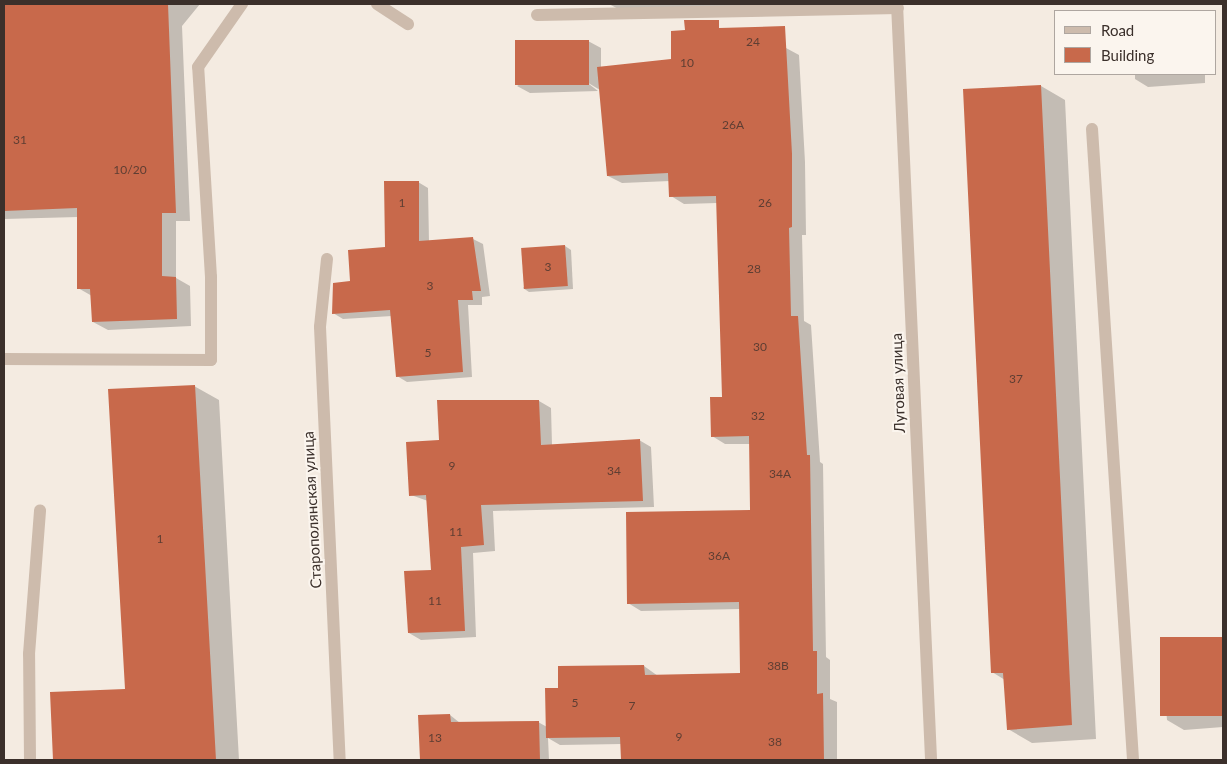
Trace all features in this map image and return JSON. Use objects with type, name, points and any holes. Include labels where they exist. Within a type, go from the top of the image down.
[{"type":"street","points":[[4,359],[211,360],[211,277],[198,67],[242,4]]},
{"type":"street","points":[[377,4],[408,24]]},
{"type":"street","points":[[536,15],[898,6]]},
{"type":"street","name":"Луговая улица","points":[[898,6],[930,760]]},
{"type":"street","points":[[1092,129],[1133,760]]},
{"type":"street","name":"Старополянская улица","points":[[327,259],[320,327],[340,760]]},
{"type":"street","points":[[30,760],[29,654],[40,510]]},
{"type":"building","points":[[4,4],[168,4],[176,213],[162,213],[162,276],[176,277],[177,319],[92,322],[90,289],[77,289],[77,208],[4,211]]},
{"type":"building","points":[[684,20],[719,20],[719,28],[785,26],[792,154],[792,227],[789,228],[791,316],[798,316],[807,455],[810,455],[813,651],[817,651],[817,694],[823,693],[824,760],[621,760],[620,737],[546,738],[545,688],[558,688],[558,666],[644,665],[645,675],[740,673],[739,602],[627,604],[626,512],[750,510],[749,436],[711,437],[710,397],[722,397],[716,196],[669,197],[668,173],[607,176],[597,67],[671,59],[671,31],[685,30]]},
{"type":"building","points":[[515,40],[589,40],[589,85],[515,85]]},
{"type":"building","points":[[1041,85],[1072,725],[1007,730],[1003,673],[991,673],[963,89]]},
{"type":"building","points":[[384,181],[419,181],[419,241],[473,237],[481,291],[472,291],[473,300],[458,300],[463,372],[396,377],[390,310],[332,314],[333,283],[350,281],[348,250],[385,247]]},
{"type":"building","points":[[565,245],[568,286],[524,289],[521,248]]},
{"type":"building","points":[[195,385],[216,760],[53,760],[50,692],[125,689],[108,389]]},
{"type":"building","points":[[437,400],[539,400],[541,445],[640,439],[643,501],[481,505],[484,545],[461,547],[465,631],[408,633],[404,571],[431,570],[426,495],[409,496],[406,442],[439,440]]},
{"type":"building","points":[[1160,637],[1223,637],[1223,716],[1160,716]]},
{"type":"building","points":[[450,714],[451,722],[539,721],[540,760],[420,760],[418,715]]}]
